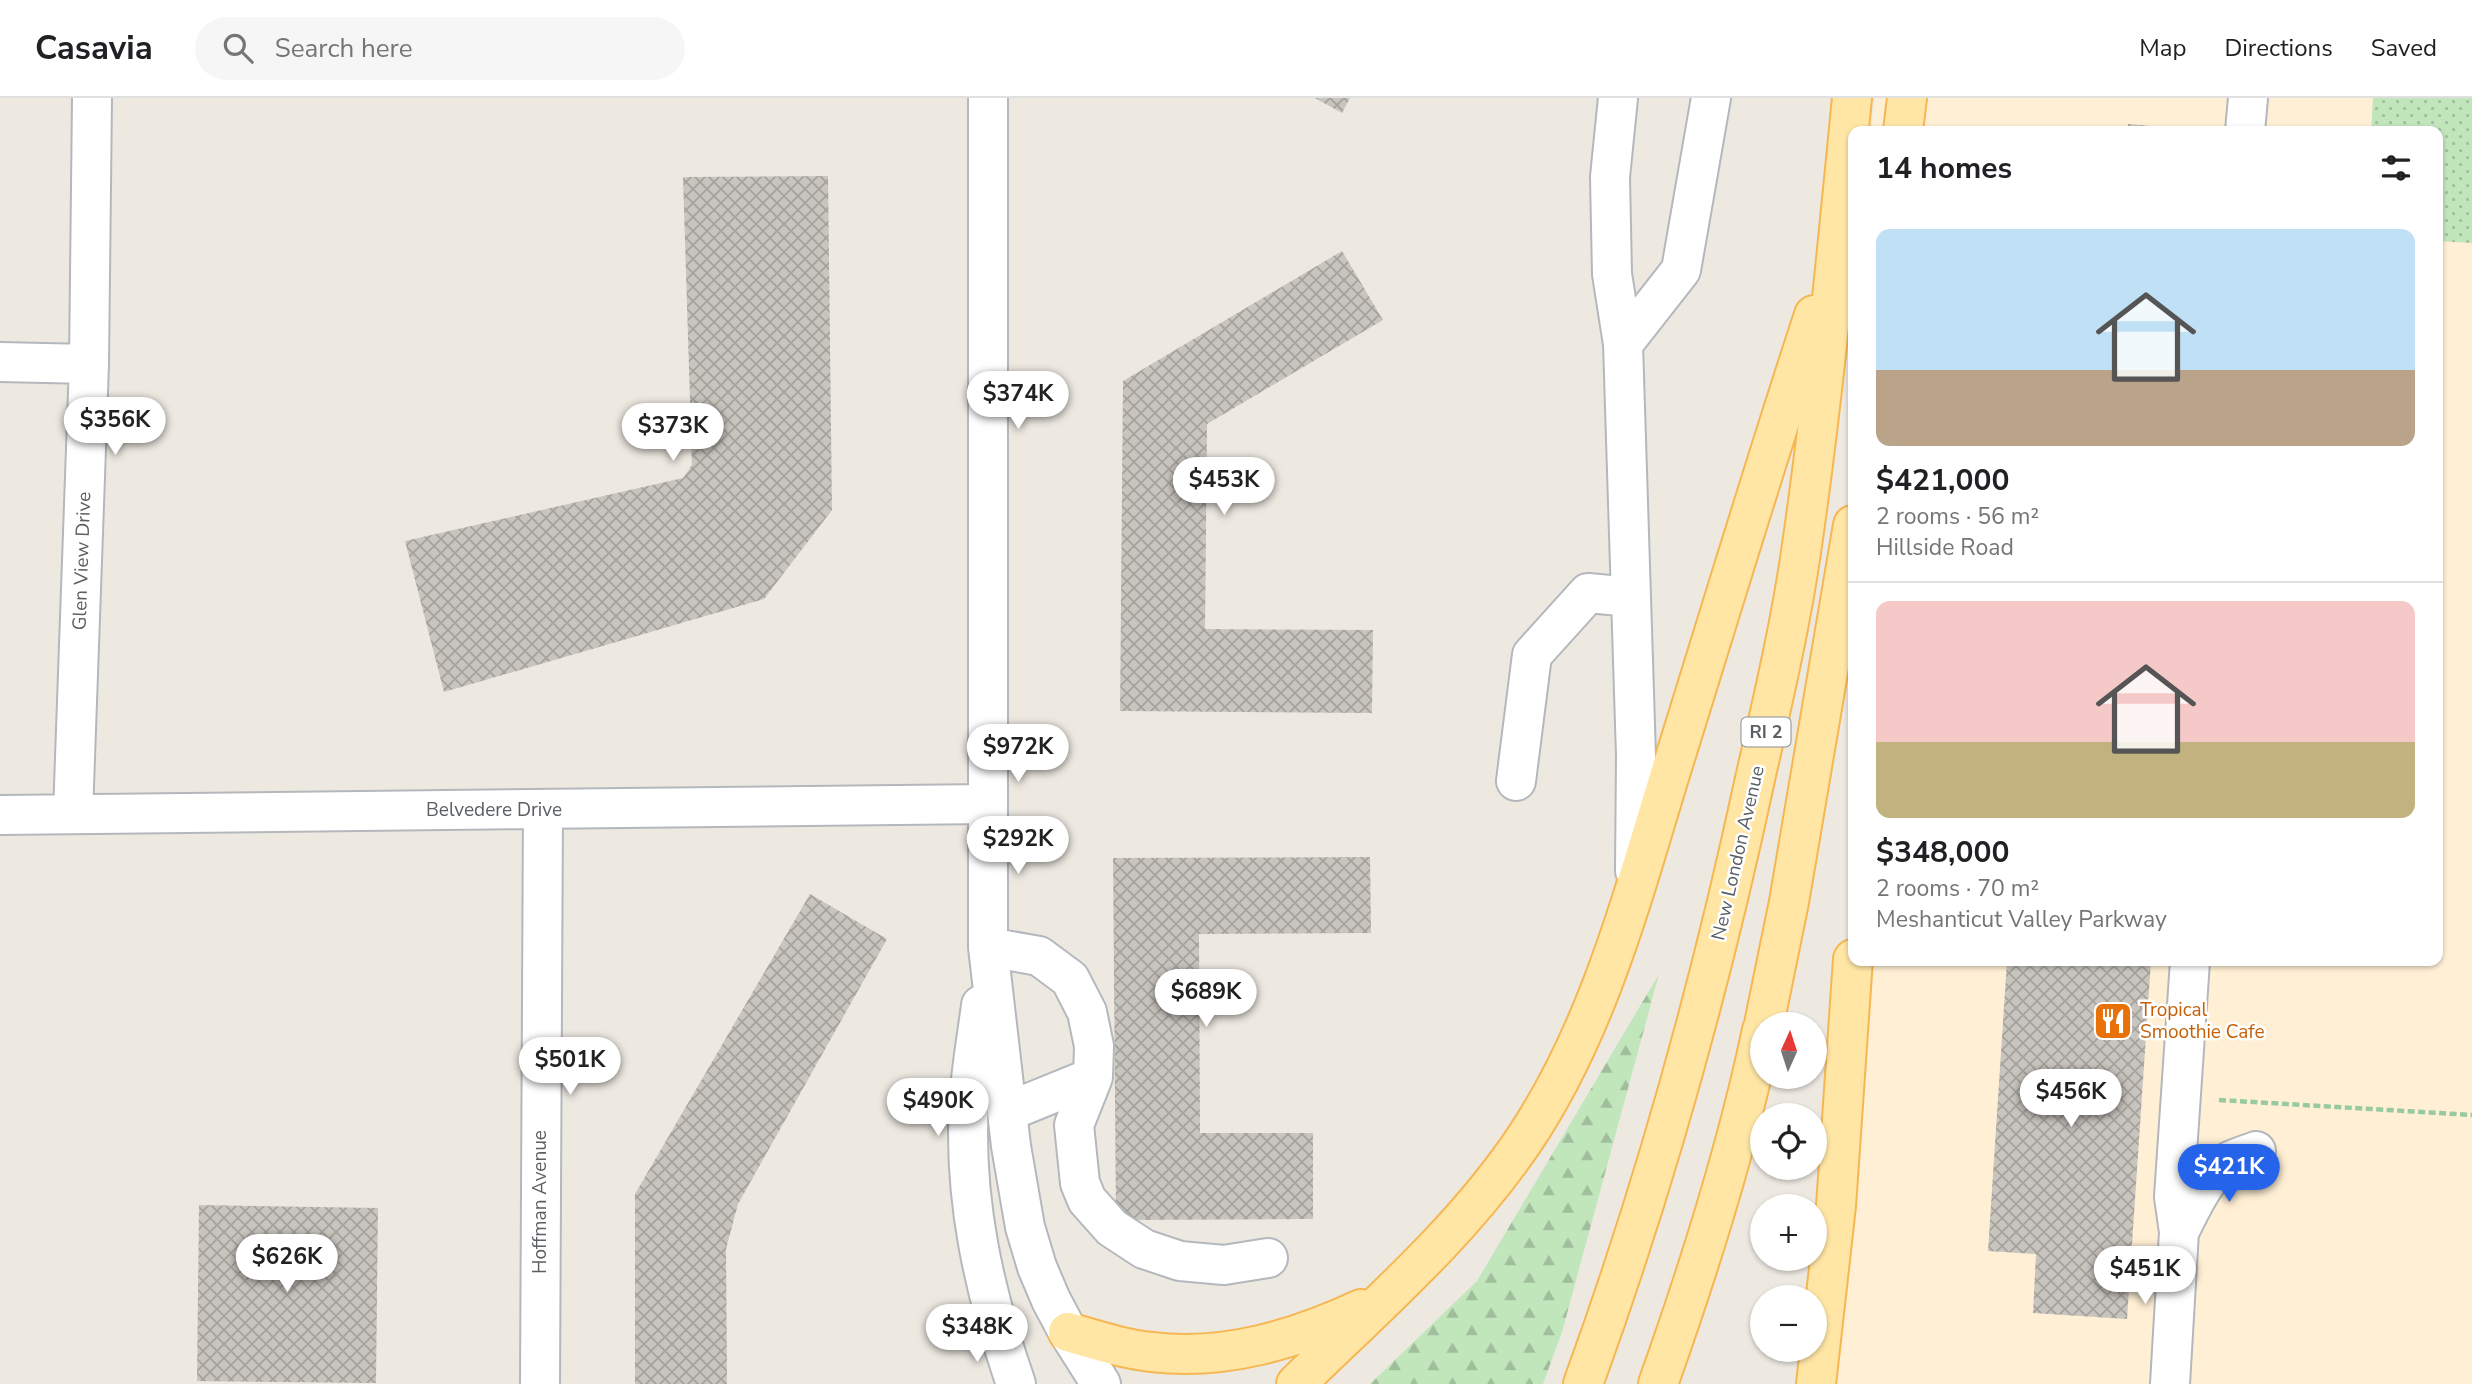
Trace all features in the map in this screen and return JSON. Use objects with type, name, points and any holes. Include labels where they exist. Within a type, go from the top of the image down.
[{"type":"main road","name":"New London Avenue","points":[[1849,126],[1852,98]]},
{"type":"main road","points":[[1904,126],[1907,98]]},
{"type":"main road","name":"New London Avenue","points":[[1583,1384],[1637,1224],[1678,1090],[1745,827],[1800,555],[1822,392],[1848,139]]},
{"type":"main road","points":[[1296,1384],[1458,1224],[1492,1184],[1556,1088],[1578,1042],[1614,953],[1780,418],[1838,243]]},
{"type":"main road","name":"RI 2","points":[[1766,1012],[1789,902],[1848,554]]},
{"type":"main road","points":[[1816,1384],[1836,1206],[1853,966]]},
{"type":"main road","points":[[1658,1384],[1724,1180],[1750,1077]]},
{"type":"main road","points":[[1068,1332],[1155,1353],[1222,1352],[1253,1348],[1320,1328],[1382,1300]]},
{"type":"street","name":"Glen View Drive","points":[[73,814],[89,365],[92,98]]},
{"type":"street","points":[[988,98],[988,947],[1017,1187],[1033,1254],[1046,1289],[1068,1332],[1101,1384]]},
{"type":"street","points":[[1618,98],[1609,177],[1612,274],[1622,344],[1636,755],[1635,888]]},
{"type":"street","points":[[1622,344],[1681,270],[1711,98]]},
{"type":"street","points":[[2245,126],[2248,98]]},
{"type":"street","points":[[0,362],[89,365]]},
{"type":"street","points":[[1516,781],[1532,654],[1588,593],[1631,597]]},
{"type":"street","name":"Belvedere Drive","points":[[0,815],[988,804]]},
{"type":"street","name":"Hoffman Avenue","points":[[540,1384],[542,810]]},
{"type":"street","points":[[988,947],[1039,956],[1070,979],[1087,1012],[1094,1046],[1093,1077],[1074,1125],[1080,1183],[1087,1200],[1112,1228],[1144,1249],[1180,1261],[1224,1265],[1268,1258]]},
{"type":"street","points":[[988,947],[969,1099],[969,1173],[982,1272],[995,1324],[1016,1384]]},
{"type":"street","points":[[2169,1384],[2179,1232],[2174,1197],[2190,966]]},
{"type":"street","points":[[1007,1111],[1093,1077]]},
{"type":"street","points":[[2179,1232],[2196,1198],[2217,1170],[2256,1151]]},
{"type":"path","points":[[2208,1100],[2472,1115]]},
{"type":"shaded area","points":[[1875,98],[2472,98],[2472,1384],[1823,1384],[1860,966],[2443,966],[2443,126],[1872,126]]},
{"type":"green space","points":[[2373,98],[2472,98],[2472,243],[2443,241],[2443,126],[2371,126]]},
{"type":"green space","points":[[1659,974],[1562,1332],[1543,1384],[1370,1384],[1477,1281]]},
{"type":"building","points":[[1315,98],[1350,98],[1342,113]]},
{"type":"building","points":[[828,176],[832,510],[764,599],[444,692],[405,541],[683,478],[692,465],[683,177]]},
{"type":"building","points":[[1342,251],[1383,320],[1207,424],[1205,629],[1373,630],[1372,713],[1120,711],[1123,381]]},
{"type":"building","points":[[1370,857],[1371,933],[1199,934],[1200,1133],[1313,1133],[1313,1219],[1116,1220],[1113,858]]},
{"type":"building","points":[[810,894],[887,939],[738,1204],[726,1249],[727,1384],[635,1384],[635,1194]]},
{"type":"building","points":[[2007,966],[2151,966],[2127,1319],[2033,1313],[2036,1254],[1988,1251]]},
{"type":"building","points":[[199,1205],[378,1208],[376,1383],[197,1381]]},
{"type":"place","name":"Tropical Smoothie Cafe","points":[[2113,1021]]}]
